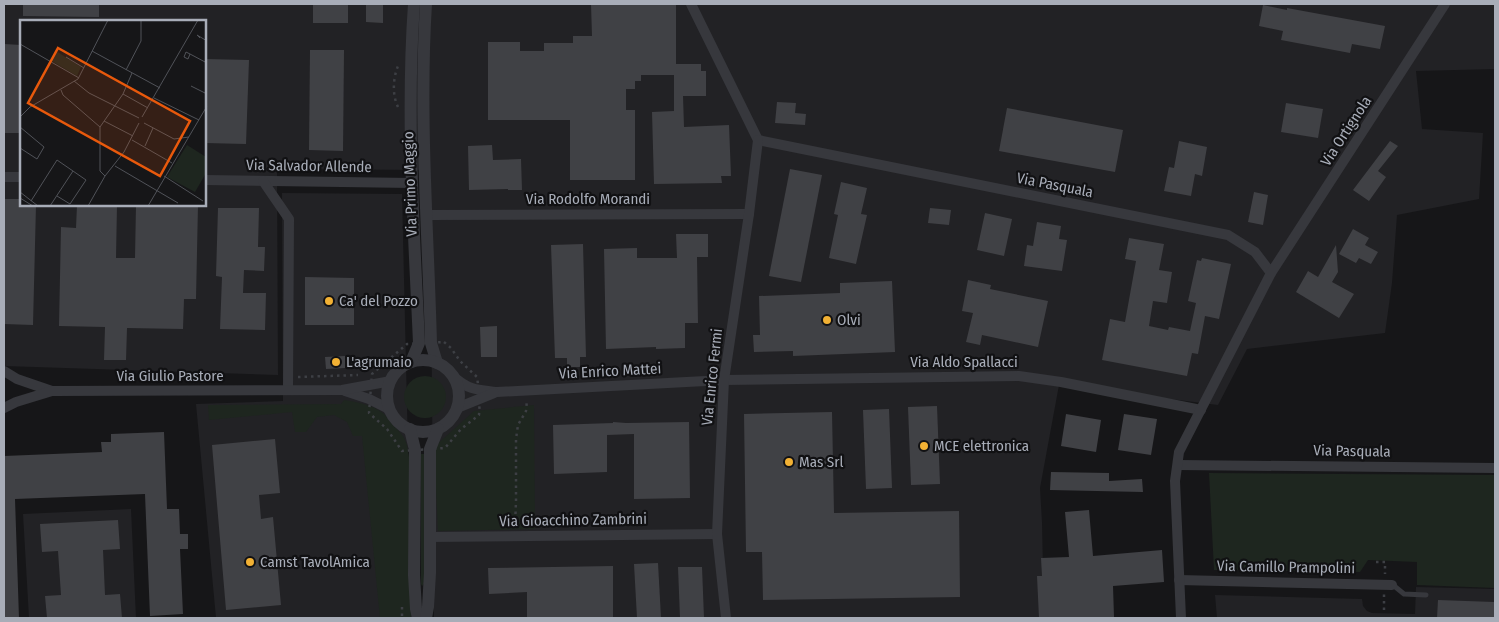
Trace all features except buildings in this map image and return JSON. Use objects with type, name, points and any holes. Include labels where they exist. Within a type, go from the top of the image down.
[{"type":"street","name":"Via Primo Maggio","points":[[414,4],[411,100],[412,183],[425,343],[437,363]]},
{"type":"street","name":"Via Primo Maggio","points":[[391,380],[396,372],[411,362],[425,343],[427,215],[424,146],[424,37],[426,4]]},
{"type":"street","points":[[691,4],[758,140]]},
{"type":"street","name":"Via Ortignola","points":[[1271,273],[1445,4]]},
{"type":"street","name":"Via Enrico Fermi","points":[[726,618],[717,534],[724,380],[758,140]]},
{"type":"street","name":"Via Pasquala","points":[[758,140],[1228,235],[1255,252],[1271,273]]},
{"type":"street","points":[[4,177],[20,177]]},
{"type":"street","name":"Via Salvador Allende","points":[[206,180],[412,183]]},
{"type":"street","points":[[263,181],[289,219],[288,390]]},
{"type":"street","name":"Via Rodolfo Morandi","points":[[427,215],[749,214]]},
{"type":"street","points":[[1181,618],[1175,481],[1180,452],[1271,273]]},
{"type":"street","points":[[411,362],[429,360],[437,363],[479,394]]},
{"type":"street","name":"Via Giulio Pastore","points":[[4,372],[52,391]]},
{"type":"street","points":[[391,380],[387,400],[389,409],[401,425],[419,432],[438,429],[453,416],[459,397],[458,386],[453,376]]},
{"type":"street","name":"Via Aldo Spallacci","points":[[724,380],[1019,376],[1061,382],[1201,410]]},
{"type":"street","name":"Via Giulio Pastore","points":[[4,408],[16,402],[52,391],[342,390],[391,380]]},
{"type":"street","name":"Via Enrico Mattei","points":[[457,408],[479,394],[497,392],[724,380]]},
{"type":"street","name":"Via Giulio Pastore","points":[[342,390],[370,399],[389,409]]},
{"type":"street","points":[[426,618],[430,537],[430,449],[438,429]]},
{"type":"street","points":[[410,430],[415,450],[414,575],[418,618]]},
{"type":"street","name":"Via Pasquala","points":[[1178,465],[1495,468]]},
{"type":"street","name":"Via Gioacchino Zambrini","points":[[430,537],[717,534]]},
{"type":"street","name":"Via Camillo Prampolini","points":[[1179,580],[1392,585]]},
{"type":"lane","points":[[1392,585],[1404,594],[1426,595]]},
{"type":"path","points":[[444,342],[477,377],[479,415],[461,429],[445,448],[402,451],[387,429],[369,413],[371,385],[372,374],[407,344],[444,342]]},
{"type":"path","points":[[287,377],[362,375]]},
{"type":"path","points":[[514,536],[516,439],[518,425],[526,411],[528,390]]},
{"type":"shaded area","points":[[4,4],[1495,4],[1495,69],[1416,71],[1422,129],[1483,133],[1479,199],[1397,215],[1392,283],[1385,333],[1247,349],[1218,405],[1059,385],[1040,488],[1044,618],[434,618],[430,170],[277,169],[278,375],[4,366]]},
{"type":"shaded area","points":[[282,193],[402,194],[412,618],[216,618],[196,404],[283,401]]},
{"type":"shaded area","points":[[425,376],[440,382],[446,397],[440,412],[425,418],[410,412],[404,397],[410,382]]},
{"type":"shaded area","points":[[344,400],[365,404],[380,411],[406,442],[409,457],[411,618],[380,618],[362,436],[353,436],[347,422],[334,415],[317,417],[306,432],[295,432],[292,412],[209,420],[208,405],[341,404]]},
{"type":"shaded area","points":[[534,405],[535,529],[438,531],[434,447],[474,411]]},
{"type":"shaded area","points":[[421,454],[424,454],[424,584],[422,586],[421,584]]},
{"type":"shaded area","points":[[1209,473],[1495,475],[1495,588],[1417,585],[1417,562],[1368,560],[1360,572],[1214,570]]},
{"type":"shaded area","points":[[131,509],[136,618],[29,618],[23,514]]},
{"type":"shaded area","points":[[1416,587],[1495,589],[1495,618],[1217,618],[1215,595],[1362,599],[1363,606],[1372,613],[1415,614]]},
{"type":"place","name":"Ca' del Pozzo","points":[[329,301]]},
{"type":"place","name":"Olvi","points":[[827,320]]},
{"type":"place","name":"L'agrumaio","points":[[336,362]]},
{"type":"place","name":"MCE elettronica","points":[[924,446]]},
{"type":"place","name":"Mas Srl","points":[[789,462]]},
{"type":"place","name":"Camst TavolAmica","points":[[250,562]]}]
